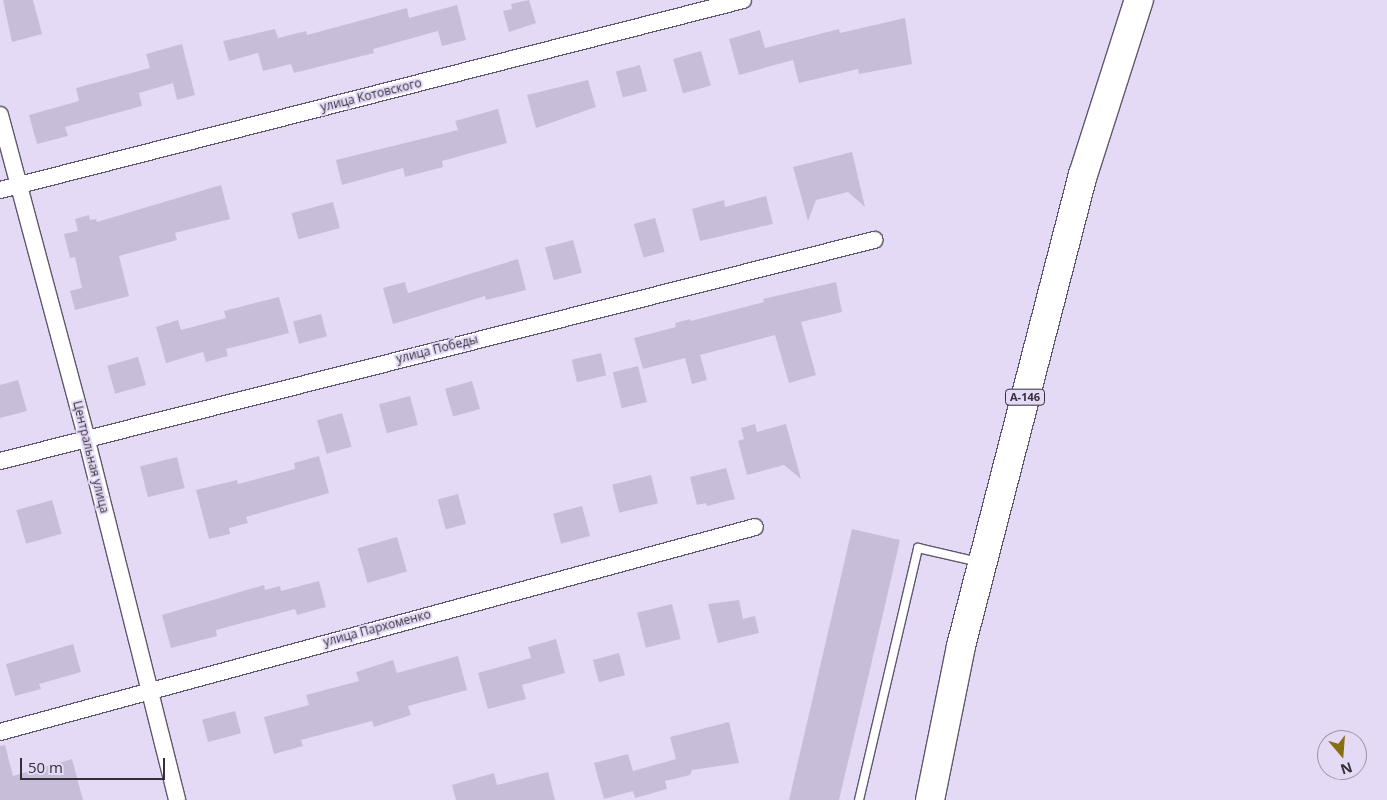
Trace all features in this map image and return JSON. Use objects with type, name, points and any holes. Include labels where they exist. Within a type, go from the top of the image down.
[{"type":"highway","name":"А-146","points":[[917,800],[949,642],[1119,0]]},
{"type":"highway","name":"А-146","points":[[930,800],[961,646],[1082,175],[1139,0]]},
{"type":"street","name":"улица Котовского","points":[[0,190],[743,0]]},
{"type":"street","name":"Центральная улица","points":[[0,115],[21,184],[177,800]]},
{"type":"street","name":"улица Победы","points":[[0,461],[86,437],[874,240]]},
{"type":"street","name":"улица Пархоменко","points":[[0,732],[148,690],[755,527]]},
{"type":"lane","points":[[858,800],[918,548],[970,560]]},
{"type":"building","points":[[3,0],[33,0],[42,34],[12,42]]},
{"type":"building","points":[[529,0],[536,23],[509,32],[503,11],[512,9],[511,4]]},
{"type":"building","points":[[457,5],[466,40],[442,46],[438,31],[373,49],[374,53],[294,73],[291,64],[263,71],[258,53],[229,61],[223,41],[275,29],[278,38],[306,31],[307,35],[407,8],[409,18]]},
{"type":"building","points":[[905,18],[912,64],[859,74],[858,69],[799,83],[793,60],[739,75],[729,39],[760,30],[765,48],[839,29],[840,33]]},
{"type":"building","points":[[182,44],[195,95],[177,100],[173,83],[139,93],[142,106],[65,127],[68,136],[37,144],[29,115],[79,101],[76,88],[150,68],[146,54]]},
{"type":"building","points":[[701,51],[711,86],[683,94],[673,59]]},
{"type":"building","points":[[640,65],[647,91],[623,98],[616,71]]},
{"type":"building","points":[[588,80],[596,107],[536,128],[527,95]]},
{"type":"building","points":[[498,109],[507,143],[442,161],[443,167],[405,177],[403,168],[342,185],[336,160],[458,130],[455,121]]},
{"type":"building","points":[[852,152],[865,207],[848,192],[816,200],[808,221],[793,167]]},
{"type":"building","points":[[221,185],[230,219],[175,233],[177,240],[119,256],[129,296],[75,310],[70,291],[82,288],[75,257],[70,258],[64,234],[78,231],[75,219],[89,215],[90,220],[96,219],[97,222]]},
{"type":"building","points":[[766,196],[773,224],[700,241],[692,209],[724,200],[725,207]]},
{"type":"building","points":[[333,202],[340,228],[298,239],[291,213]]},
{"type":"building","points":[[655,218],[665,252],[643,258],[634,224]]},
{"type":"building","points":[[573,240],[582,273],[554,280],[545,248]]},
{"type":"building","points":[[518,259],[526,290],[486,300],[485,296],[393,324],[383,288],[405,282],[408,293]]},
{"type":"building","points":[[836,282],[842,312],[801,322],[816,375],[789,383],[775,335],[700,355],[707,380],[692,384],[685,358],[643,369],[634,338],[676,327],[675,323],[690,319],[691,321],[764,302],[763,299]]},
{"type":"building","points":[[279,297],[289,333],[226,349],[228,356],[206,362],[203,352],[166,363],[156,327],[178,320],[181,330],[226,318],[224,311]]},
{"type":"building","points":[[321,314],[327,336],[299,344],[293,322]]},
{"type":"building","points":[[601,353],[606,375],[577,382],[572,360]]},
{"type":"building","points":[[138,357],[146,385],[115,394],[107,366]]},
{"type":"building","points":[[638,366],[647,402],[622,408],[613,372]]},
{"type":"building","points":[[18,380],[27,411],[0,418],[0,385]]},
{"type":"building","points":[[472,381],[480,409],[453,417],[445,389]]},
{"type":"building","points":[[410,396],[418,425],[387,433],[379,404]]},
{"type":"building","points":[[342,413],[352,447],[327,454],[317,420]]},
{"type":"building","points":[[755,424],[757,432],[786,424],[801,479],[784,465],[747,475],[738,441],[744,439],[741,428]]},
{"type":"building","points":[[319,456],[329,493],[246,517],[248,523],[229,528],[230,534],[209,539],[196,490],[237,480],[238,484],[295,469],[294,463]]},
{"type":"building","points":[[177,457],[185,488],[148,497],[140,466]]},
{"type":"building","points":[[726,468],[735,499],[707,506],[706,503],[697,505],[690,477]]},
{"type":"building","points":[[651,475],[658,503],[619,513],[612,485]]},
{"type":"building","points":[[458,494],[466,524],[446,529],[438,499]]},
{"type":"building","points":[[52,500],[62,534],[26,544],[16,510]]},
{"type":"building","points":[[582,506],[590,536],[561,544],[553,514]]},
{"type":"building","points":[[852,529],[900,540],[880,627],[839,800],[789,800]]},
{"type":"building","points":[[397,537],[407,572],[368,583],[358,548]]},
{"type":"building","points":[[319,581],[326,607],[297,615],[295,609],[216,630],[217,636],[171,648],[162,615],[264,585],[265,590],[280,586],[281,591]]},
{"type":"building","points":[[739,600],[743,619],[755,616],[759,633],[718,643],[708,604]]},
{"type":"building","points":[[672,604],[681,639],[646,648],[637,613]]},
{"type":"building","points":[[556,639],[565,673],[522,685],[526,699],[488,709],[478,673],[531,658],[528,647]]},
{"type":"building","points":[[73,644],[81,672],[39,684],[41,689],[15,696],[6,664]]},
{"type":"building","points":[[619,653],[625,675],[599,682],[593,660]]},
{"type":"building","points":[[458,656],[467,690],[408,706],[411,715],[374,727],[372,721],[301,740],[303,746],[274,754],[264,717],[309,705],[306,695],[359,681],[356,672],[393,660],[397,673]]},
{"type":"building","points":[[235,711],[241,733],[208,742],[202,720]]},
{"type":"building","points":[[729,722],[739,763],[692,770],[690,775],[665,781],[667,789],[635,798],[633,791],[604,799],[594,763],[628,754],[633,771],[676,759],[670,737]]},
{"type":"building","points":[[5,745],[13,776],[72,759],[83,800],[0,800],[0,746]]},
{"type":"building","points":[[548,772],[555,800],[456,800],[452,785],[494,773],[497,785]]}]
